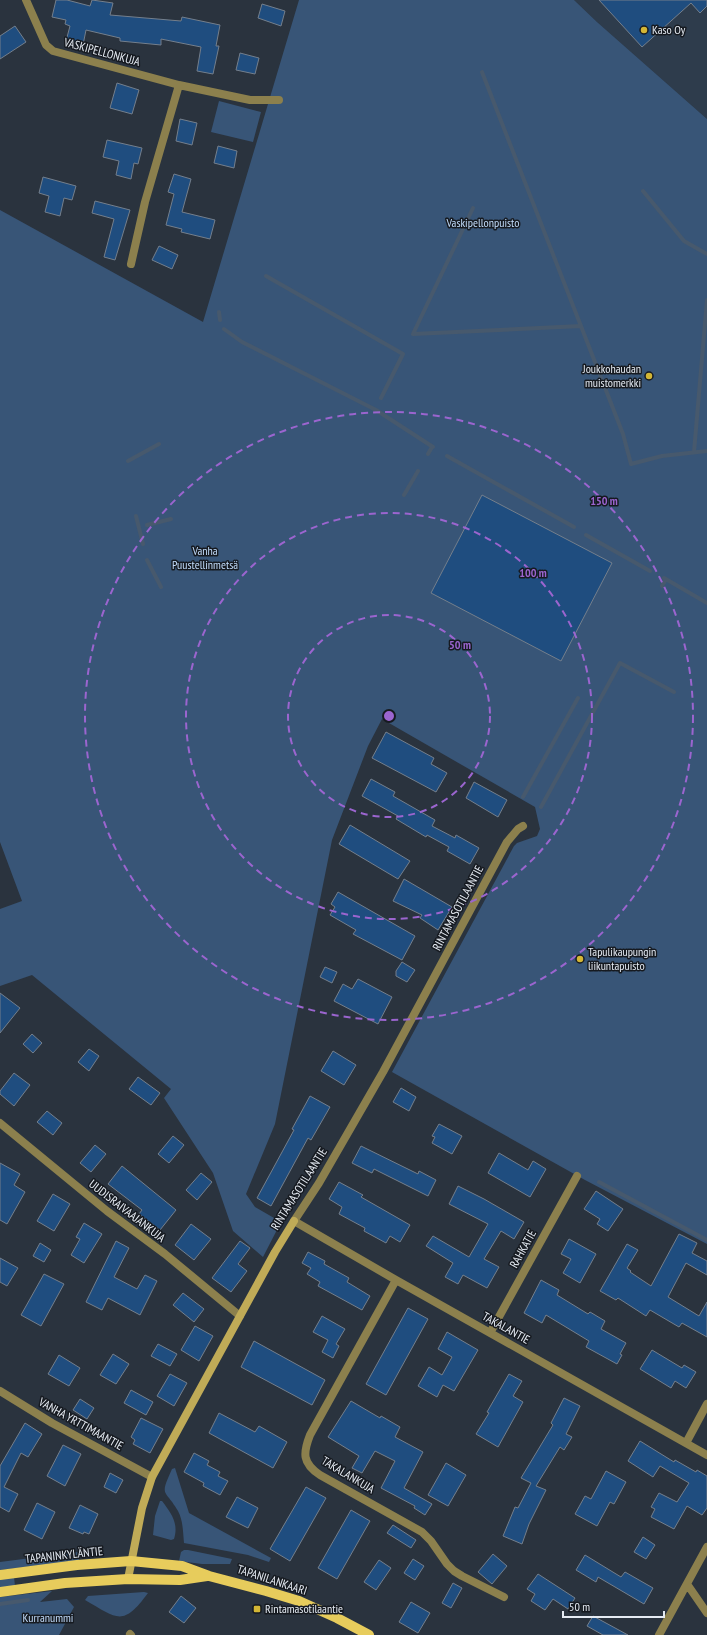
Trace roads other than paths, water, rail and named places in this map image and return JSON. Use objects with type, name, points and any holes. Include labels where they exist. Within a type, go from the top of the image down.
[{"type":"main road","name":"TAPANINKYLÄNTIE","points":[[0,1575],[77,1565],[132,1561]]},
{"type":"main road","name":"TAPANILANKAARI","points":[[132,1561],[182,1566],[209,1576],[260,1589],[298,1601],[337,1618],[369,1635]]},
{"type":"main road","name":"TAPANILANKAARI","points":[[128,1579],[180,1580],[209,1576]]},
{"type":"main road","points":[[0,1592],[65,1584],[128,1579]]},
{"type":"street","name":"VASKIPELLONKUJA","points":[[26,0],[46,45],[53,52],[179,85],[250,100],[279,100]]},
{"type":"street","points":[[131,264],[145,202],[179,85]]},
{"type":"street","name":"RINTAMASOTILAANTIE","points":[[128,1579],[142,1508],[152,1476],[294,1221],[319,1183],[383,1072],[507,842],[518,829],[523,826]]},
{"type":"street","name":"UUDISRAIVAAJANKUJA","points":[[0,1123],[107,1211],[165,1254],[240,1316]]},
{"type":"street","name":"RAHKATIE","points":[[490,1333],[577,1176]]},
{"type":"street","name":"TAKALANTIE","points":[[294,1221],[707,1455]]},
{"type":"street","name":"TAKALANKUJA","points":[[396,1280],[310,1435],[304,1455],[308,1464],[320,1475],[422,1532],[431,1541],[447,1564],[454,1571],[504,1597]]},
{"type":"street","name":"VANHA YRTTIMAANTIE","points":[[0,1391],[52,1422],[152,1476]]},
{"type":"street","points":[[686,1443],[707,1404]]},
{"type":"street","points":[[659,1635],[707,1547]]},
{"type":"street","points":[[687,1584],[707,1613]]},
{"type":"waterway","points":[[482,72],[623,434],[631,464],[662,456],[707,451]]},
{"type":"waterway","points":[[643,191],[684,241],[707,254]]},
{"type":"waterway","points":[[473,208],[413,334],[581,326]]},
{"type":"waterway","points":[[266,276],[403,354],[381,398]]},
{"type":"waterway","points":[[694,452],[707,300]]},
{"type":"waterway","points":[[219,312],[220,320]]},
{"type":"waterway","points":[[224,329],[242,342],[376,410],[433,447]]},
{"type":"waterway","points":[[128,461],[159,444]]},
{"type":"waterway","points":[[428,454],[432,447]]},
{"type":"waterway","points":[[447,456],[574,527]]},
{"type":"waterway","points":[[404,495],[418,471]]},
{"type":"waterway","points":[[136,516],[143,544]]},
{"type":"waterway","points":[[147,525],[171,519]]},
{"type":"waterway","points":[[586,535],[650,571]]},
{"type":"waterway","points":[[147,560],[161,587]]},
{"type":"waterway","points":[[664,578],[707,603]]},
{"type":"waterway","points":[[662,586],[666,579]]},
{"type":"waterway","points":[[541,807],[620,663],[674,692]]},
{"type":"waterway","points":[[523,797],[578,698]]},
{"type":"waterway","points":[[599,1182],[707,1240]]},
{"type":"waterway","points":[[0,1604],[28,1600]]},
{"type":"place","name":"Kaso Oy","points":[[644,30]]},
{"type":"place","name":"Joukkohaudan muistomerkki","points":[[649,376]]},
{"type":"place","name":"Tapulikaupungin liikuntapuisto","points":[[580,959]]},
{"type":"place","name":"Rintamasotilaantie","points":[[257,1609]]},
{"type":"park label","name":"Vaskipellonpuisto","points":[[483,223]]},
{"type":"park label","name":"Vanha Puustellinmetsä","points":[[205,558]]},
{"type":"park label","name":"Kurranummi","points":[[48,1618]]}]
